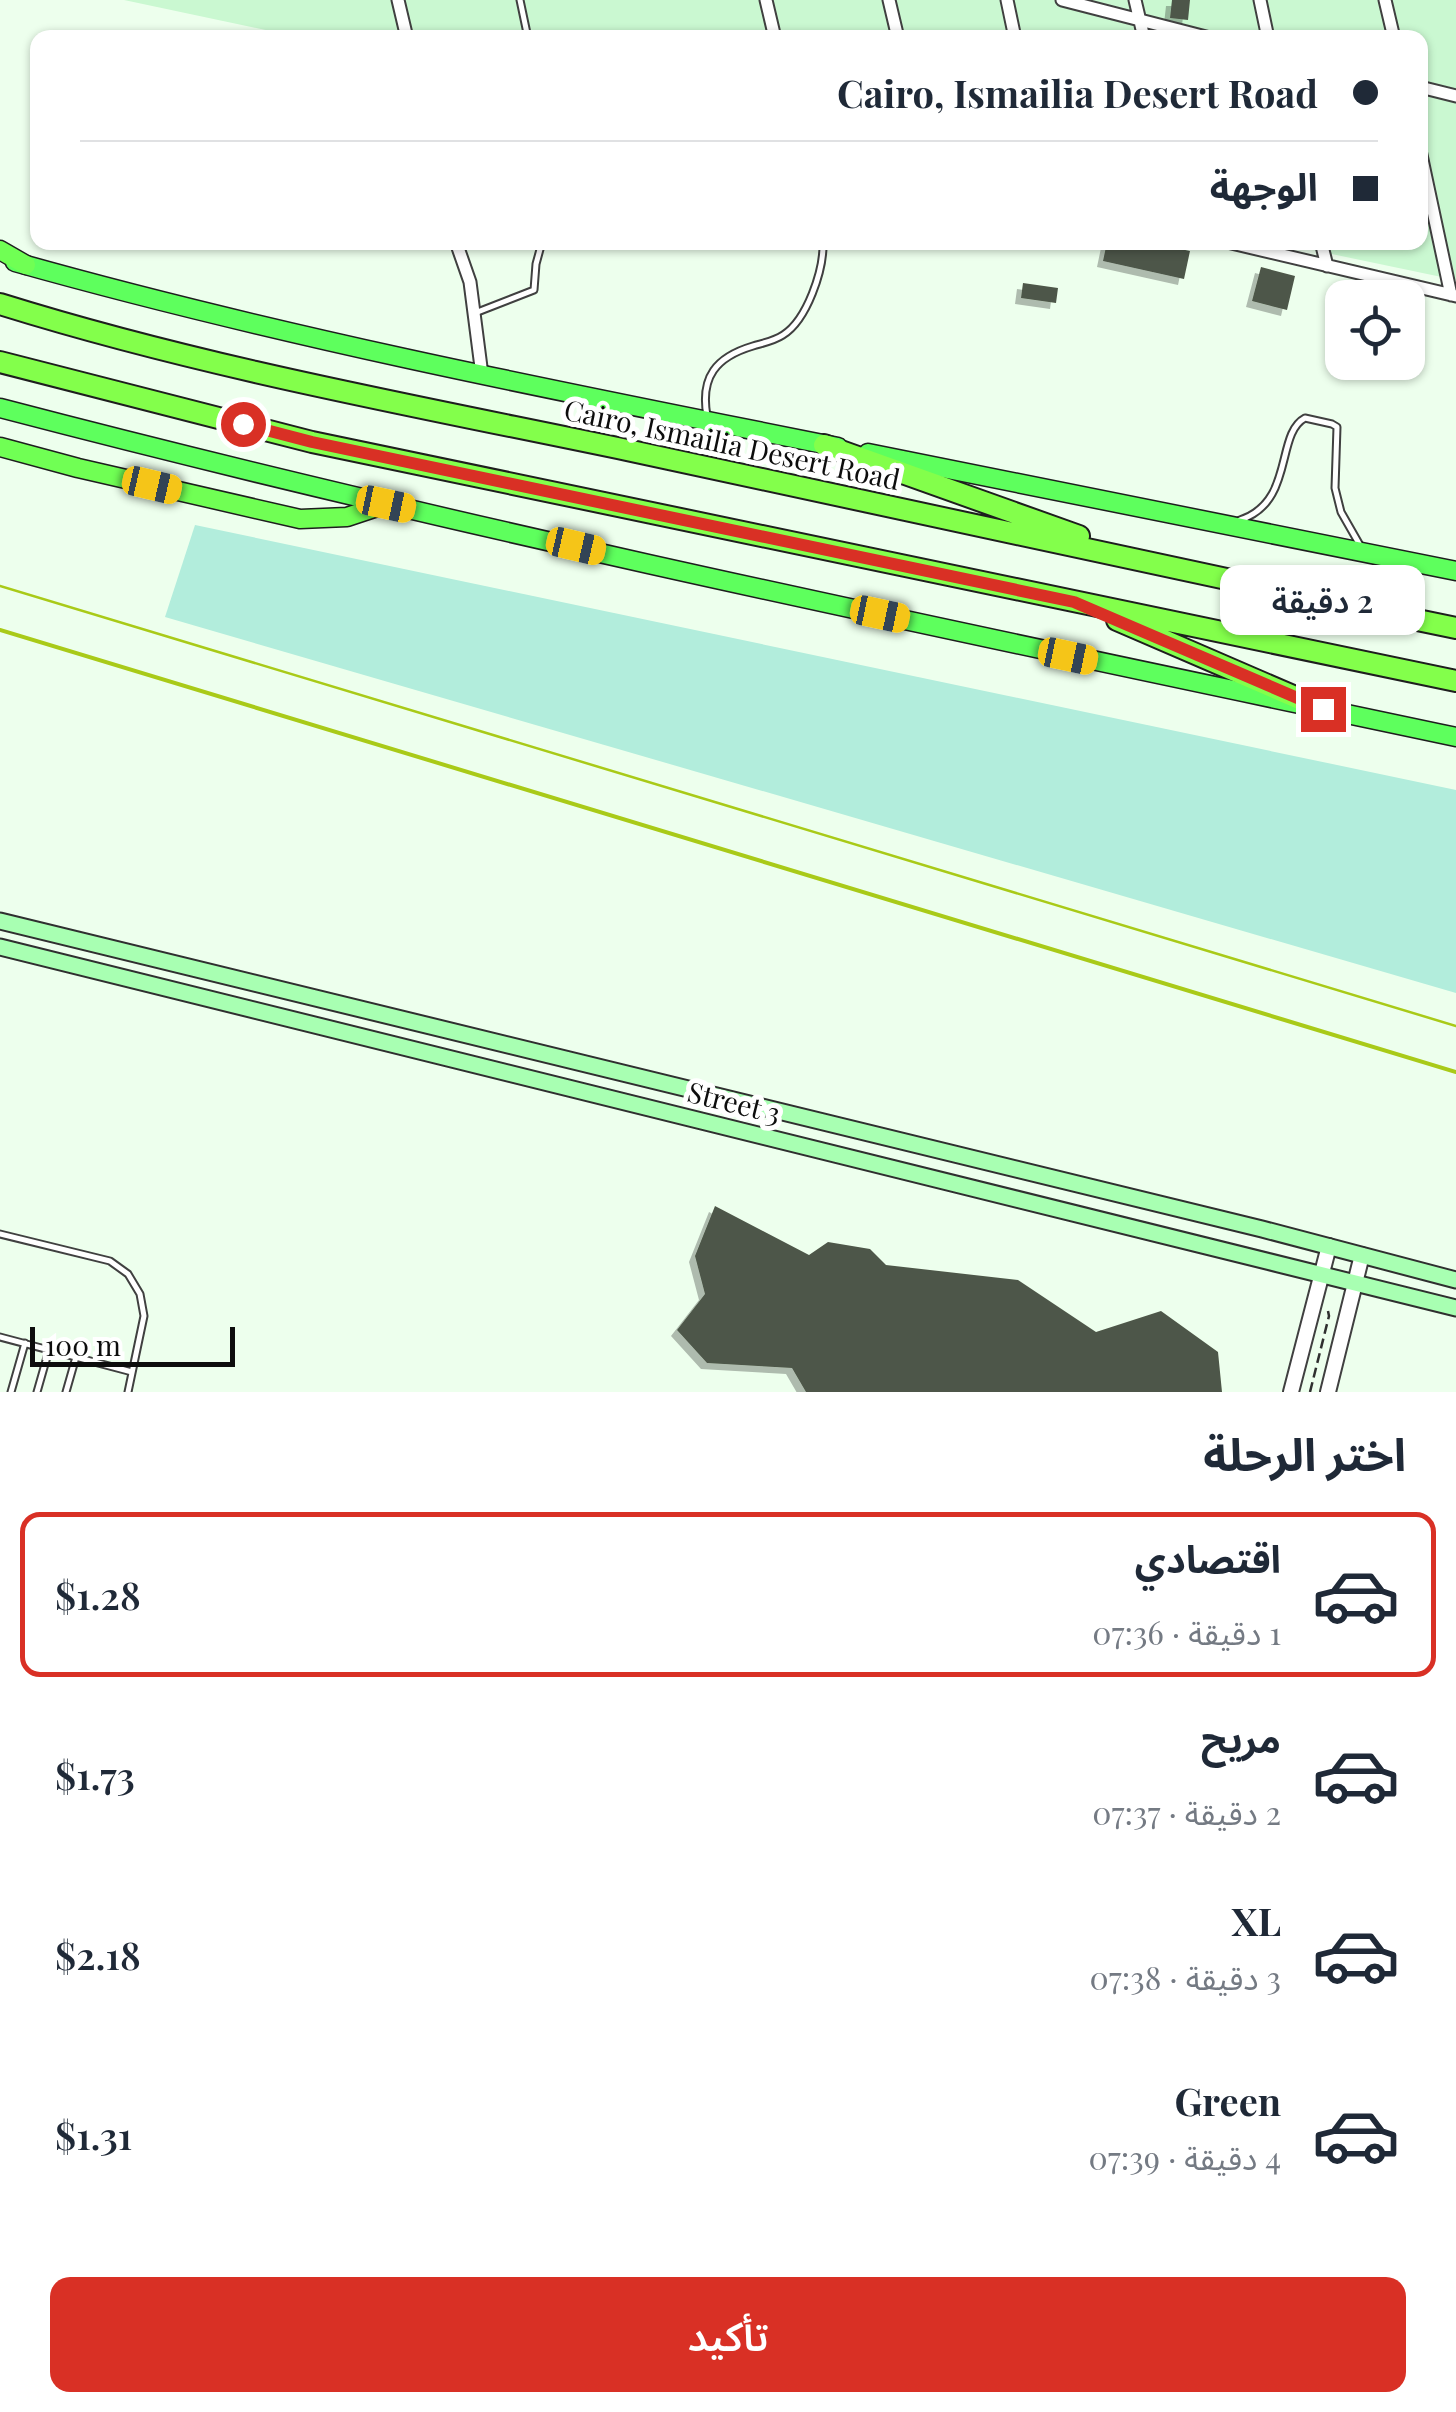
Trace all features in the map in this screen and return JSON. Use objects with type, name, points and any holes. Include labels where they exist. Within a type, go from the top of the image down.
[{"type":"highway","points":[[0,254],[26,264]]},
{"type":"highway","name":"Cairo, Ismailia Desert Road","points":[[0,304],[93,333],[294,382],[1456,628]]},
{"type":"highway","points":[[0,362],[312,442],[1456,681]]},
{"type":"highway","points":[[824,445],[1152,562]]},
{"type":"highway","points":[[0,447],[300,518],[347,517],[386,504]]},
{"type":"highway","points":[[1074,602],[1323,709]]},
{"type":"main road","points":[[26,264],[283,331],[482,374],[1456,572]]},
{"type":"main road","points":[[0,408],[386,504],[1456,738]]},
{"type":"main road","name":"Street 3","points":[[0,921],[1456,1280]]},
{"type":"main road","name":"Street 3","points":[[0,947],[1456,1308]]},
{"type":"street","points":[[398,0],[404,30]]},
{"type":"street","points":[[766,0],[772,30]]},
{"type":"street","points":[[889,0],[896,30]]},
{"type":"street","points":[[1006,0],[1013,30]]},
{"type":"street","points":[[1062,0],[1177,30]]},
{"type":"street","points":[[1136,0],[1142,30]]},
{"type":"street","points":[[1260,0],[1266,30]]},
{"type":"street","points":[[1384,0],[1392,30]]},
{"type":"street","points":[[1428,89],[1456,96]]},
{"type":"street","points":[[1260,250],[1454,296],[1428,184]]},
{"type":"street","points":[[459,250],[470,282],[482,374]]},
{"type":"street","points":[[1323,250],[1327,266]]},
{"type":"street","points":[[1291,1392],[1328,1246]]},
{"type":"street","points":[[1328,1392],[1362,1255]]},
{"type":"lane","points":[[520,0],[526,30]]},
{"type":"lane","points":[[475,313],[534,290],[540,250]]},
{"type":"lane","points":[[708,421],[706,382],[732,352],[771,342],[797,322],[814,287],[821,250]]},
{"type":"lane","points":[[1222,524],[1260,511],[1277,482],[1294,426],[1305,418],[1337,427],[1335,488],[1341,512],[1366,553]]},
{"type":"lane","points":[[0,1234],[110,1261],[128,1274],[140,1294],[144,1316],[128,1392]]},
{"type":"lane","points":[[0,1337],[132,1372]]},
{"type":"lane","points":[[11,1392],[24,1343]]},
{"type":"lane","points":[[37,1392],[49,1350]]},
{"type":"lane","points":[[66,1392],[76,1357]]},
{"type":"green space","points":[[124,0],[1456,0],[1456,280],[1312,250],[1428,250],[1428,30],[265,30]]},
{"type":"shaded area","points":[[195,525],[1456,790],[1456,993],[165,617]]},
{"type":"building","points":[[1172,0],[1190,0],[1188,20],[1170,18]]},
{"type":"building","points":[[1105,250],[1190,251],[1184,279],[1103,261]]},
{"type":"building","points":[[1261,267],[1295,276],[1287,310],[1252,301]]},
{"type":"building","points":[[1023,283],[1058,288],[1056,303],[1021,298]]},
{"type":"building","points":[[715,1206],[809,1255],[828,1242],[870,1249],[886,1265],[1018,1280],[1096,1332],[1161,1311],[1218,1352],[1222,1392],[806,1392],[792,1368],[707,1363],[677,1330],[705,1294],[695,1256]]},
{"type":"tram line","points":[[0,586],[1456,1026]]},
{"type":"railway","points":[[0,630],[1456,1072]]},
{"type":"route","points":[[243,424],[312,442],[1074,602],[1323,709]]}]
